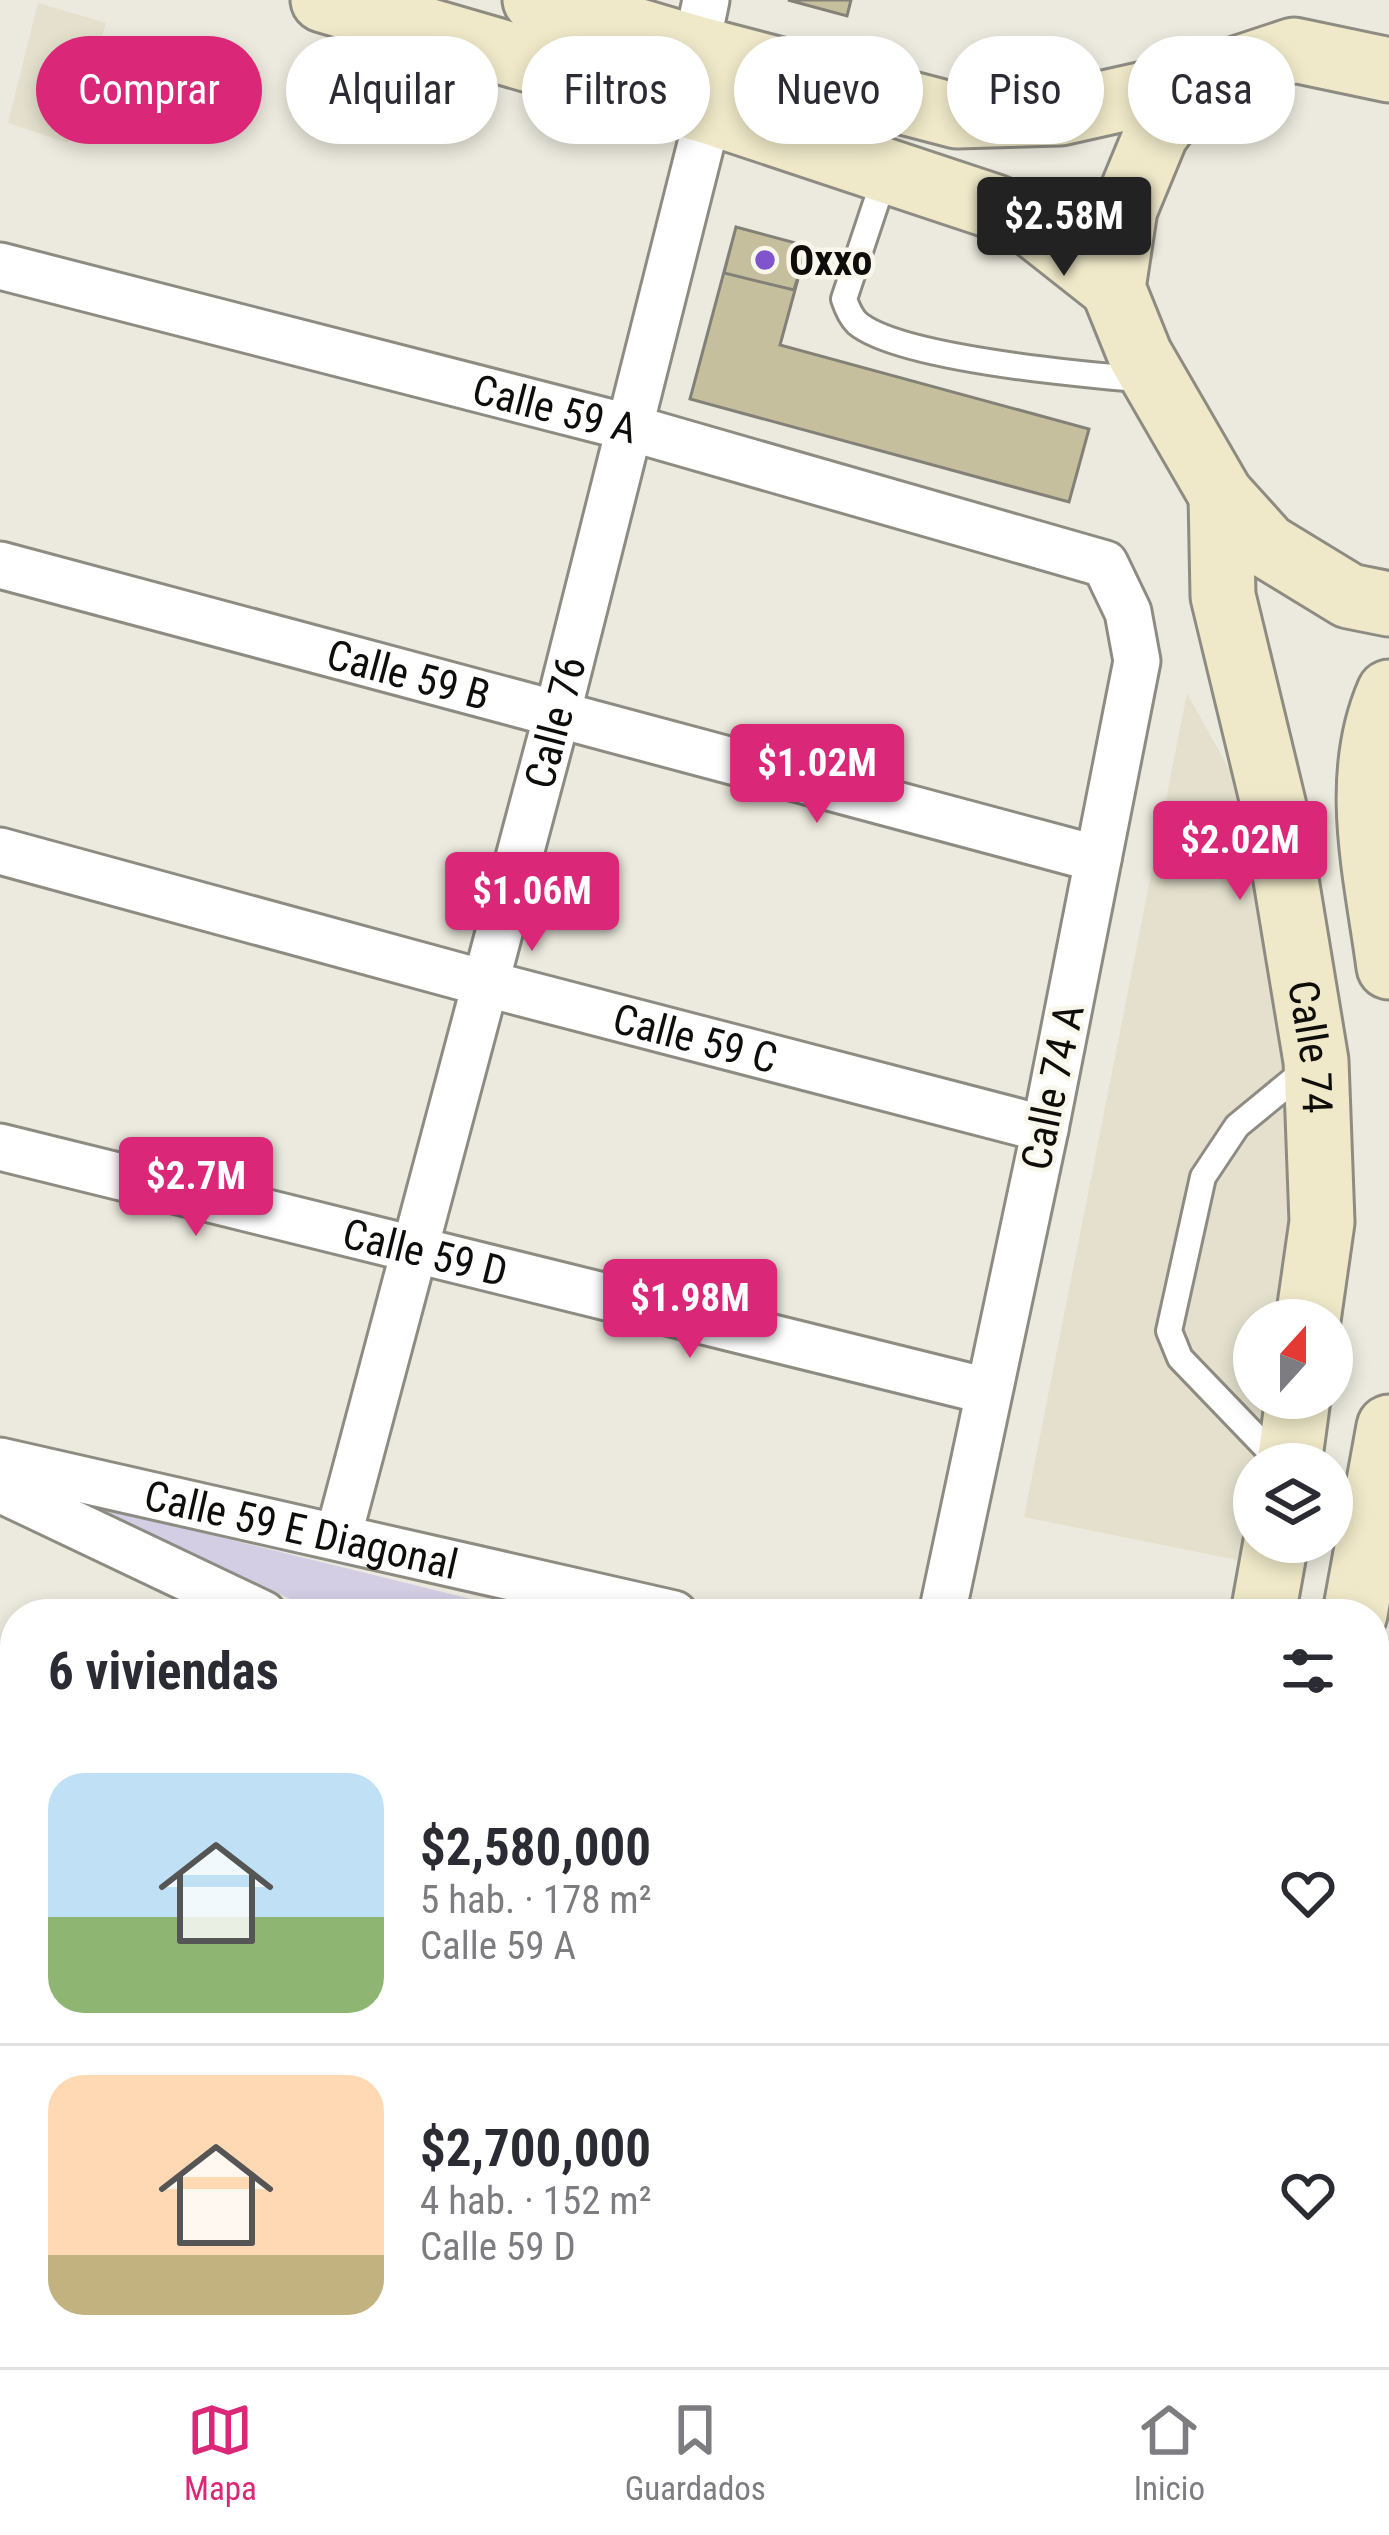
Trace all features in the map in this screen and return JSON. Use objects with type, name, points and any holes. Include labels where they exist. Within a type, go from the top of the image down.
[{"type":"main road","points":[[323,0],[522,58]]},
{"type":"main road","points":[[535,0],[701,24],[947,112]]},
{"type":"main road","points":[[1295,50],[1387,68]]},
{"type":"main road","points":[[710,112],[1032,224],[1113,288]]},
{"type":"main road","points":[[909,181],[947,130]]},
{"type":"main road","points":[[1152,144],[1125,209],[1113,288],[1139,355],[1221,495],[1267,546],[1348,596],[1389,604]]},
{"type":"main road","name":"Calle 74","points":[[1221,495],[1223,596],[1274,807],[1316,1061],[1322,1222],[1311,1299]]},
{"type":"main road","points":[[1389,692],[1379,714],[1375,823],[1389,967]]},
{"type":"main road","points":[[1274,807],[1334,796],[1375,823]]},
{"type":"main road","points":[[1358,1599],[1389,1427]]},
{"type":"main road","points":[[1266,1599],[1272,1563]]},
{"type":"street","name":"Calle 76","points":[[338,1538],[557,715],[701,144]]},
{"type":"street","name":"Calle 59 A","points":[[0,266],[631,428],[1105,564]]},
{"type":"street","name":"Calle 74 A","points":[[945,1599],[1045,1129],[1137,661],[1127,612],[1105,564]]},
{"type":"street","name":"Calle 59 B","points":[[0,566],[1098,859]]},
{"type":"street","name":"Calle 59 C","points":[[0,851],[1045,1129]]},
{"type":"street","name":"Calle 59 D","points":[[0,1148],[987,1391]]},
{"type":"street","name":"Calle 59 E Diagonal","points":[[0,1461],[608,1599]]},
{"type":"street","points":[[0,1489],[231,1599]]},
{"type":"lane","points":[[909,181],[844,299],[854,321],[890,340],[997,364],[1155,381]]},
{"type":"lane","points":[[1265,1443],[1180,1358],[1168,1331],[1203,1177],[1237,1126],[1316,1061]]},
{"type":"shaded area","points":[[38,3],[106,23],[102,36],[36,36],[36,132],[8,123]]},
{"type":"shaded area","points":[[1187,693],[1233,776],[1304,1107],[1282,1299],[1233,1299],[1233,1419],[1269,1419],[1267,1443],[1233,1443],[1233,1559],[1024,1517]]},
{"type":"shaded area","points":[[81,1503],[471,1599],[290,1599]]},
{"type":"building","points":[[788,0],[851,0],[847,16]]},
{"type":"building","points":[[736,227],[807,246],[780,345],[1089,429],[1069,502],[690,399]]},
{"type":"building","name":"Oxxo","points":[[736,227],[807,246],[794,290],[724,273]]},
{"type":"place","name":"Oxxo","points":[[765,260]]}]
